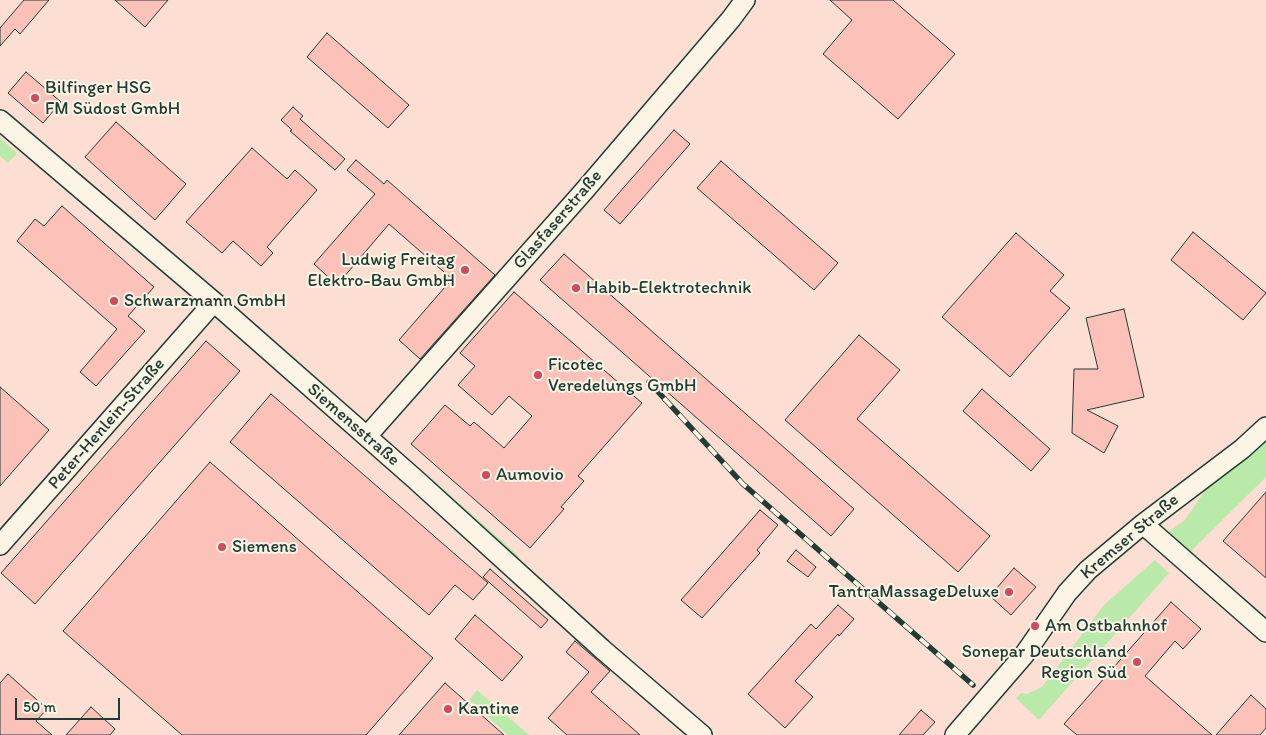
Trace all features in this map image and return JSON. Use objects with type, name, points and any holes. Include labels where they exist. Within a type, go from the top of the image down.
[{"type":"street","name":"Glasfaserstraße","points":[[367,436],[584,191],[731,19],[745,0]]},
{"type":"street","name":"Siemensstraße","points":[[0,120],[214,302],[367,436],[602,649],[702,735]]},
{"type":"street","name":"Peter-Henlein-Straße","points":[[0,545],[214,302]]},
{"type":"street","name":"Kremser Straße","points":[[956,735],[1024,655],[1067,593],[1088,570],[1143,524],[1242,449],[1266,427]]},
{"type":"street","points":[[1143,524],[1266,632]]},
{"type":"shaded area","points":[[0,0],[1266,0],[1266,735],[0,735]]},
{"type":"green space","points":[[0,138],[17,153],[8,163],[0,156]]},
{"type":"green space","points":[[1266,438],[1266,477],[1188,554],[1167,533],[1185,520],[1214,477]]},
{"type":"green space","points":[[434,481],[519,556],[517,559],[432,483]]},
{"type":"green space","points":[[1155,560],[1169,573],[1039,720],[1016,698],[1021,693],[1027,694],[1042,687],[1104,605]]},
{"type":"green space","points":[[477,690],[529,735],[508,735],[469,700]]},
{"type":"building","points":[[24,0],[49,0],[20,34],[15,29],[0,46],[0,28]]},
{"type":"building","points":[[115,0],[168,0],[145,27]]},
{"type":"building","points":[[830,0],[893,0],[955,54],[898,119],[823,54],[852,20]]},
{"type":"building","points":[[327,33],[409,105],[388,128],[307,57]]},
{"type":"building","name":"Bilfinger HSG FM Südost GmbH","points":[[26,72],[61,102],[43,123],[8,93]]},
{"type":"building","points":[[293,107],[303,116],[300,119],[345,159],[335,170],[290,131],[292,130],[281,120]]},
{"type":"building","points":[[116,122],[186,184],[155,220],[85,157]]},
{"type":"building","points":[[674,130],[690,144],[620,224],[604,210]]},
{"type":"building","points":[[252,148],[287,179],[295,170],[317,190],[267,247],[273,253],[261,266],[233,241],[222,253],[186,222]]},
{"type":"building","name":"Ludwig Freitag Elektro-Bau GmbH","points":[[356,160],[384,184],[387,180],[495,275],[420,359],[399,340],[452,279],[389,224],[337,285],[314,264],[375,194],[347,170]]},
{"type":"building","points":[[721,161],[838,263],[814,290],[697,188]]},
{"type":"building","name":"Schwarzmann GmbH","points":[[62,206],[154,287],[128,316],[145,331],[96,386],[80,372],[117,329],[17,241],[35,219],[44,226]]},
{"type":"building","points":[[1193,232],[1266,293],[1243,320],[1171,260]]},
{"type":"building","points":[[1016,233],[1064,275],[1050,291],[1070,308],[1010,377],[942,317]]},
{"type":"building","points":[[564,254],[854,509],[831,536],[540,280]]},
{"type":"building","points":[[514,292],[642,403],[578,476],[584,481],[561,507],[564,509],[530,548],[411,444],[445,405],[470,426],[474,422],[504,448],[532,416],[509,396],[492,415],[458,385],[475,366],[460,353]]},
{"type":"building","points":[[1124,309],[1144,397],[1087,410],[1118,426],[1104,453],[1072,433],[1074,369],[1098,369],[1086,318]]},
{"type":"building","points":[[859,335],[900,370],[857,419],[990,536],[958,572],[785,420]]},
{"type":"building","points":[[206,341],[240,371],[35,604],[1,573]]},
{"type":"building","points":[[0,387],[49,430],[0,486]]},
{"type":"building","points":[[982,389],[1050,449],[1031,471],[963,411]]},
{"type":"building","name":"Siemens","points":[[271,394],[488,583],[473,600],[455,585],[429,615],[230,442]]},
{"type":"building","name":"Siemens","points":[[210,462],[433,658],[366,735],[182,735],[63,631]]},
{"type":"building","points":[[1266,492],[1266,578],[1223,541]]},
{"type":"building","points":[[760,510],[778,525],[757,550],[760,553],[702,618],[681,600]]},
{"type":"building","points":[[796,550],[816,567],[808,577],[787,561]]},
{"type":"building","points":[[1014,568],[1036,587],[1011,615],[990,596]]},
{"type":"building","points":[[490,569],[548,620],[541,628],[483,577]]},
{"type":"building","name":"Sonepar Deutschland Region Süd","points":[[1171,602],[1201,629],[1183,649],[1175,641],[1145,676],[1212,735],[1077,735],[1064,724]]},
{"type":"building","points":[[838,605],[854,619],[795,681],[813,697],[785,728],[748,694],[811,624],[816,629]]},
{"type":"building","points":[[475,615],[523,657],[502,681],[455,639]]},
{"type":"building","points":[[575,641],[610,671],[591,692],[640,735],[567,735],[548,718],[589,672],[566,652]]},
{"type":"building","points":[[8,674],[47,709],[36,721],[52,735],[0,735],[0,683]]},
{"type":"building","name":"Kantine","points":[[445,683],[504,735],[399,735]]},
{"type":"building","points":[[1251,695],[1266,709],[1266,728],[1260,735],[1216,735]]},
{"type":"building","points":[[91,707],[115,729],[110,735],[66,735]]},
{"type":"building","points":[[921,710],[935,722],[923,735],[899,735]]},
{"type":"railway","points":[[649,382],[743,484],[973,685]]},
{"type":"place","name":"Bilfinger HSG FM Südost GmbH","points":[[35,98]]},
{"type":"place","name":"Ludwig Freitag Elektro-Bau GmbH","points":[[465,270]]},
{"type":"place","name":"Habib-Elektrotechnik","points":[[576,288]]},
{"type":"place","name":"Schwarzmann GmbH","points":[[114,301]]},
{"type":"place","name":"Ficotec Veredelungs GmbH","points":[[538,375]]},
{"type":"place","name":"Aumovio","points":[[486,475]]},
{"type":"place","name":"Siemens","points":[[222,547]]},
{"type":"place","name":"TantraMassageDeluxe","points":[[1009,592]]},
{"type":"place","name":"Am Ostbahnhof","points":[[1035,626]]},
{"type":"place","name":"Sonepar Deutschland Region Süd","points":[[1137,662]]},
{"type":"place","name":"Kantine","points":[[448,709]]}]
